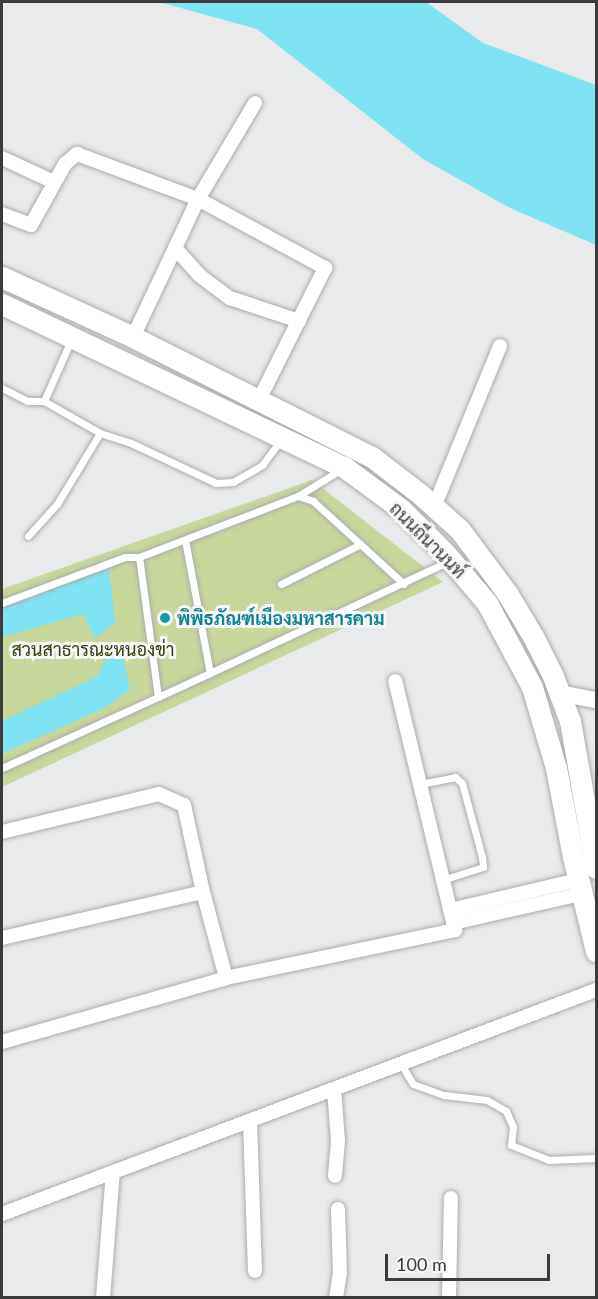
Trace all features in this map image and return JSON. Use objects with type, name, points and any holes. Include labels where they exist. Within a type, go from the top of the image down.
[{"type":"main road","name":"ถนนถีนานนท์","points":[[2,277],[133,337],[372,457],[460,530],[507,592],[534,638],[559,693],[570,721],[595,861]]},
{"type":"main road","name":"ถนนถีนานนท์","points":[[2,304],[344,467],[401,509],[451,560],[488,603],[532,687],[556,768],[579,887],[597,951]]},
{"type":"main road","points":[[573,857],[595,861]]},
{"type":"street","points":[[133,337],[198,199],[255,103]]},
{"type":"street","points":[[2,214],[31,225],[65,164],[77,154],[198,199],[325,268],[259,400]]},
{"type":"street","points":[[2,158],[54,182]]},
{"type":"street","points":[[175,248],[199,275],[230,298],[299,321]]},
{"type":"street","points":[[434,507],[500,346]]},
{"type":"street","points":[[2,1042],[226,978],[455,930],[395,681]]},
{"type":"street","points":[[559,693],[597,700]]},
{"type":"street","points":[[2,832],[159,794],[184,805],[203,892],[226,978]]},
{"type":"street","points":[[451,916],[579,887]]},
{"type":"street","points":[[2,938],[203,892]]},
{"type":"street","points":[[2,1214],[597,990]]},
{"type":"street","points":[[334,1089],[338,1141],[335,1176]]},
{"type":"street","points":[[250,1120],[255,1270]]},
{"type":"street","points":[[103,1298],[113,1172]]},
{"type":"street","points":[[449,1298],[451,1198]]},
{"type":"street","points":[[336,1298],[340,1273],[338,1209]]},
{"type":"lane","points":[[44,401],[72,338]]},
{"type":"lane","points":[[2,388],[28,401],[44,401],[100,433],[131,442],[216,483],[233,482],[262,465],[283,438]]},
{"type":"lane","points":[[28,536],[57,504],[100,433]]},
{"type":"lane","points":[[2,603],[125,557],[139,557],[297,496],[344,467]]},
{"type":"lane","points":[[297,496],[313,501],[404,584]]},
{"type":"lane","points":[[185,540],[210,673]]},
{"type":"lane","points":[[282,584],[361,544]]},
{"type":"lane","points":[[139,557],[158,697]]},
{"type":"lane","points":[[2,768],[404,584],[451,560]]},
{"type":"lane","points":[[420,784],[455,777],[462,783],[482,857],[483,867],[442,880]]},
{"type":"lane","points":[[401,1064],[413,1084],[444,1095],[487,1100],[506,1111],[513,1127],[511,1145],[549,1160],[597,1158]]},
{"type":"green space","name":"สวนสาธารณะหนองข่า","points":[[312,480],[443,582],[2,787],[2,589]]},
{"type":"water","points":[[159,2],[426,2],[483,43],[596,85],[596,245],[510,208],[423,159],[257,29]]},
{"type":"water","points":[[109,567],[115,623],[95,638],[83,614],[2,637],[2,605]]},
{"type":"water","points":[[123,655],[130,690],[102,709],[2,754],[2,721],[98,676],[106,658]]},
{"type":"place","name":"พิพิธภัณฑ์เมืองมหาสารคาม","points":[[165,618]]}]
